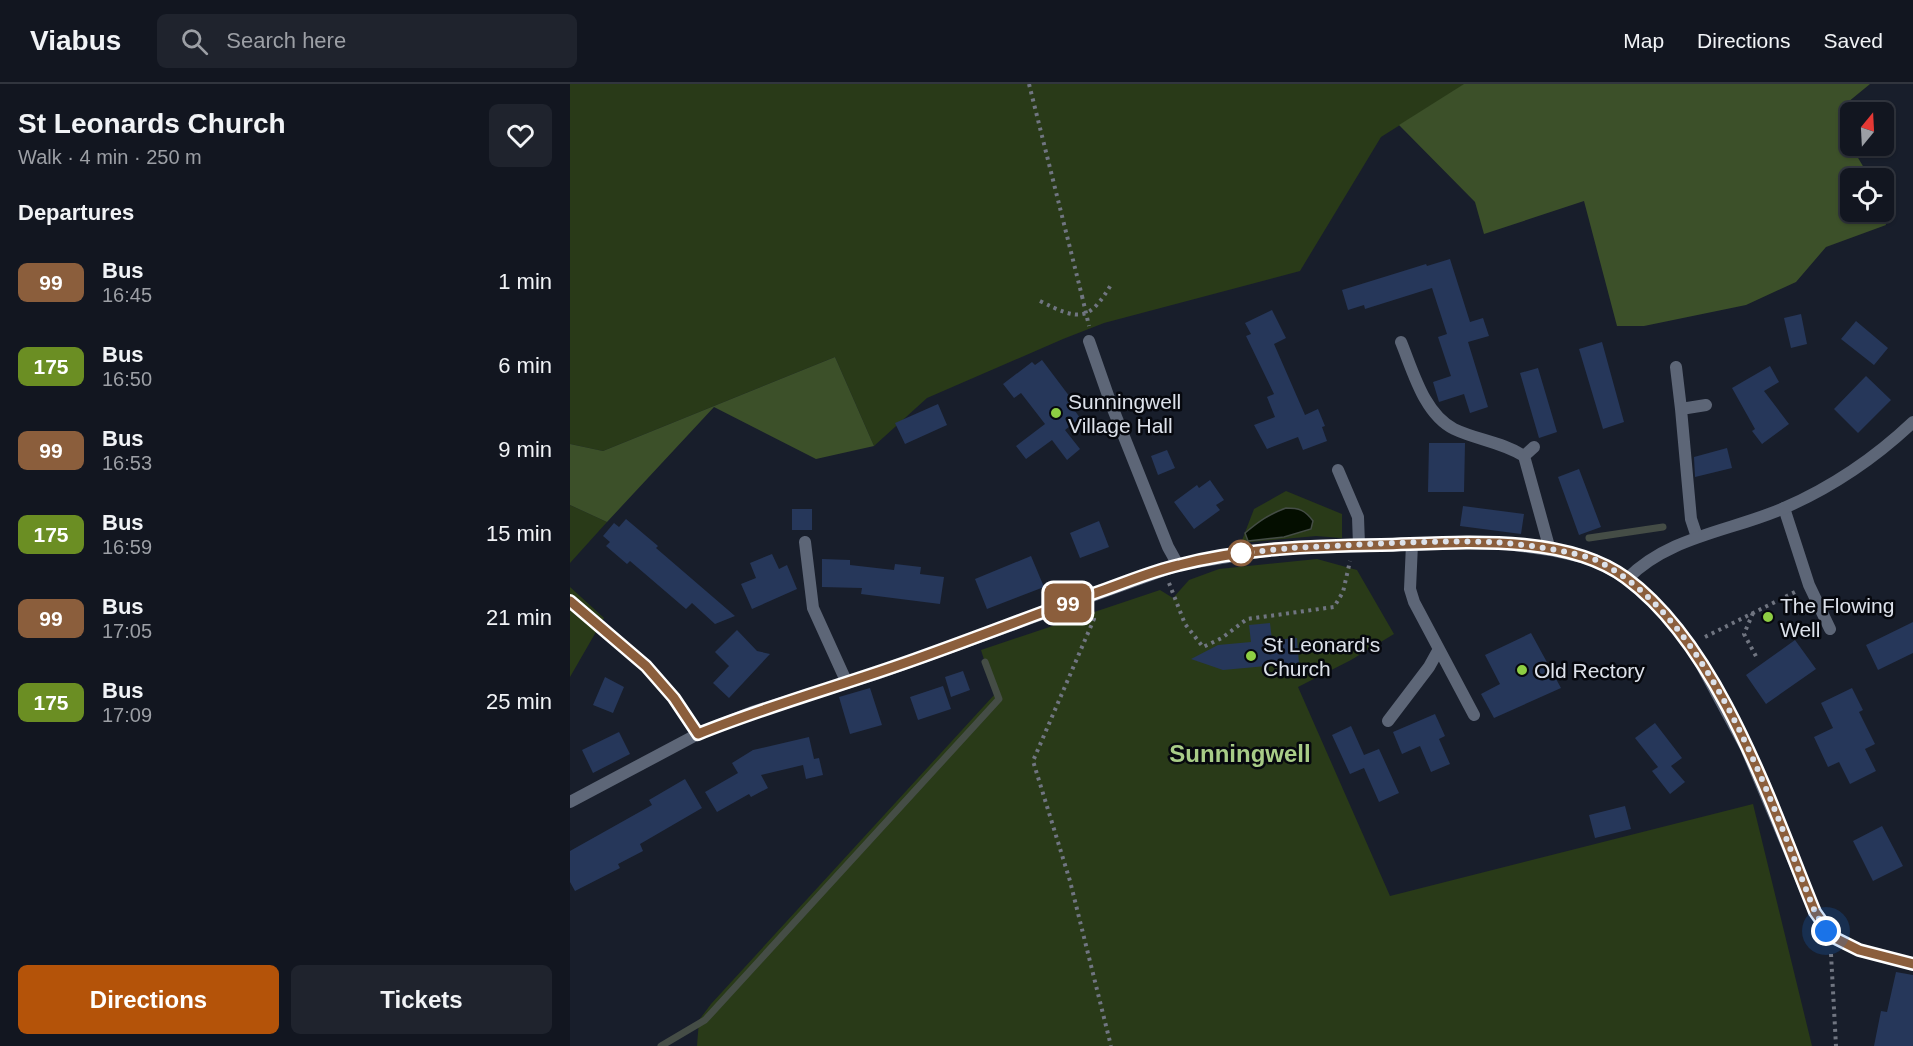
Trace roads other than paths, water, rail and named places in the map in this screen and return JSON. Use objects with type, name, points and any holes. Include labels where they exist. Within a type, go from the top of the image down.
[{"type":"street","points":[[1089,335],[1111,404],[1168,547],[1178,565]]},
{"type":"street","points":[[1401,342],[1431,409],[1443,422],[1454,429],[1529,452],[1551,550]]},
{"type":"street","points":[[1676,367],[1691,519],[1697,537]]},
{"type":"street","points":[[1681,409],[1706,405]]},
{"type":"street","points":[[1627,579],[1655,555],[1697,537],[1784,508],[1854,471],[1913,422]]},
{"type":"street","points":[[1338,470],[1358,517],[1354,545]]},
{"type":"street","points":[[1784,508],[1809,585],[1830,629]]},
{"type":"street","points":[[805,542],[813,608],[847,683]]},
{"type":"street","points":[[570,802],[698,734],[752,712],[847,683],[1178,565],[1239,553],[1354,545],[1492,542],[1551,550],[1595,560],[1627,579],[1660,609],[1690,644],[1746,748],[1815,912],[1833,937],[1859,950],[1913,964]]},
{"type":"street","points":[[1412,544],[1410,589],[1473,716]]},
{"type":"street","points":[[570,601],[646,666],[674,698],[698,734]]},
{"type":"street","points":[[1388,721],[1430,667],[1438,649]]},
{"type":"waterway","points":[[1589,538],[1663,527]]},
{"type":"waterway","points":[[661,1046],[705,1020],[999,699],[985,662]]},
{"type":"place","name":"Sunningwell Village Hall","points":[[1056,413]]},
{"type":"place","name":"The Flowing Well","points":[[1768,617]]},
{"type":"place","name":"St Leonard's Church","points":[[1251,656]]},
{"type":"place","name":"Old Rectory","points":[[1522,670]]},
{"type":"district","name":"Sunningwell","points":[[1240,753]]}]
